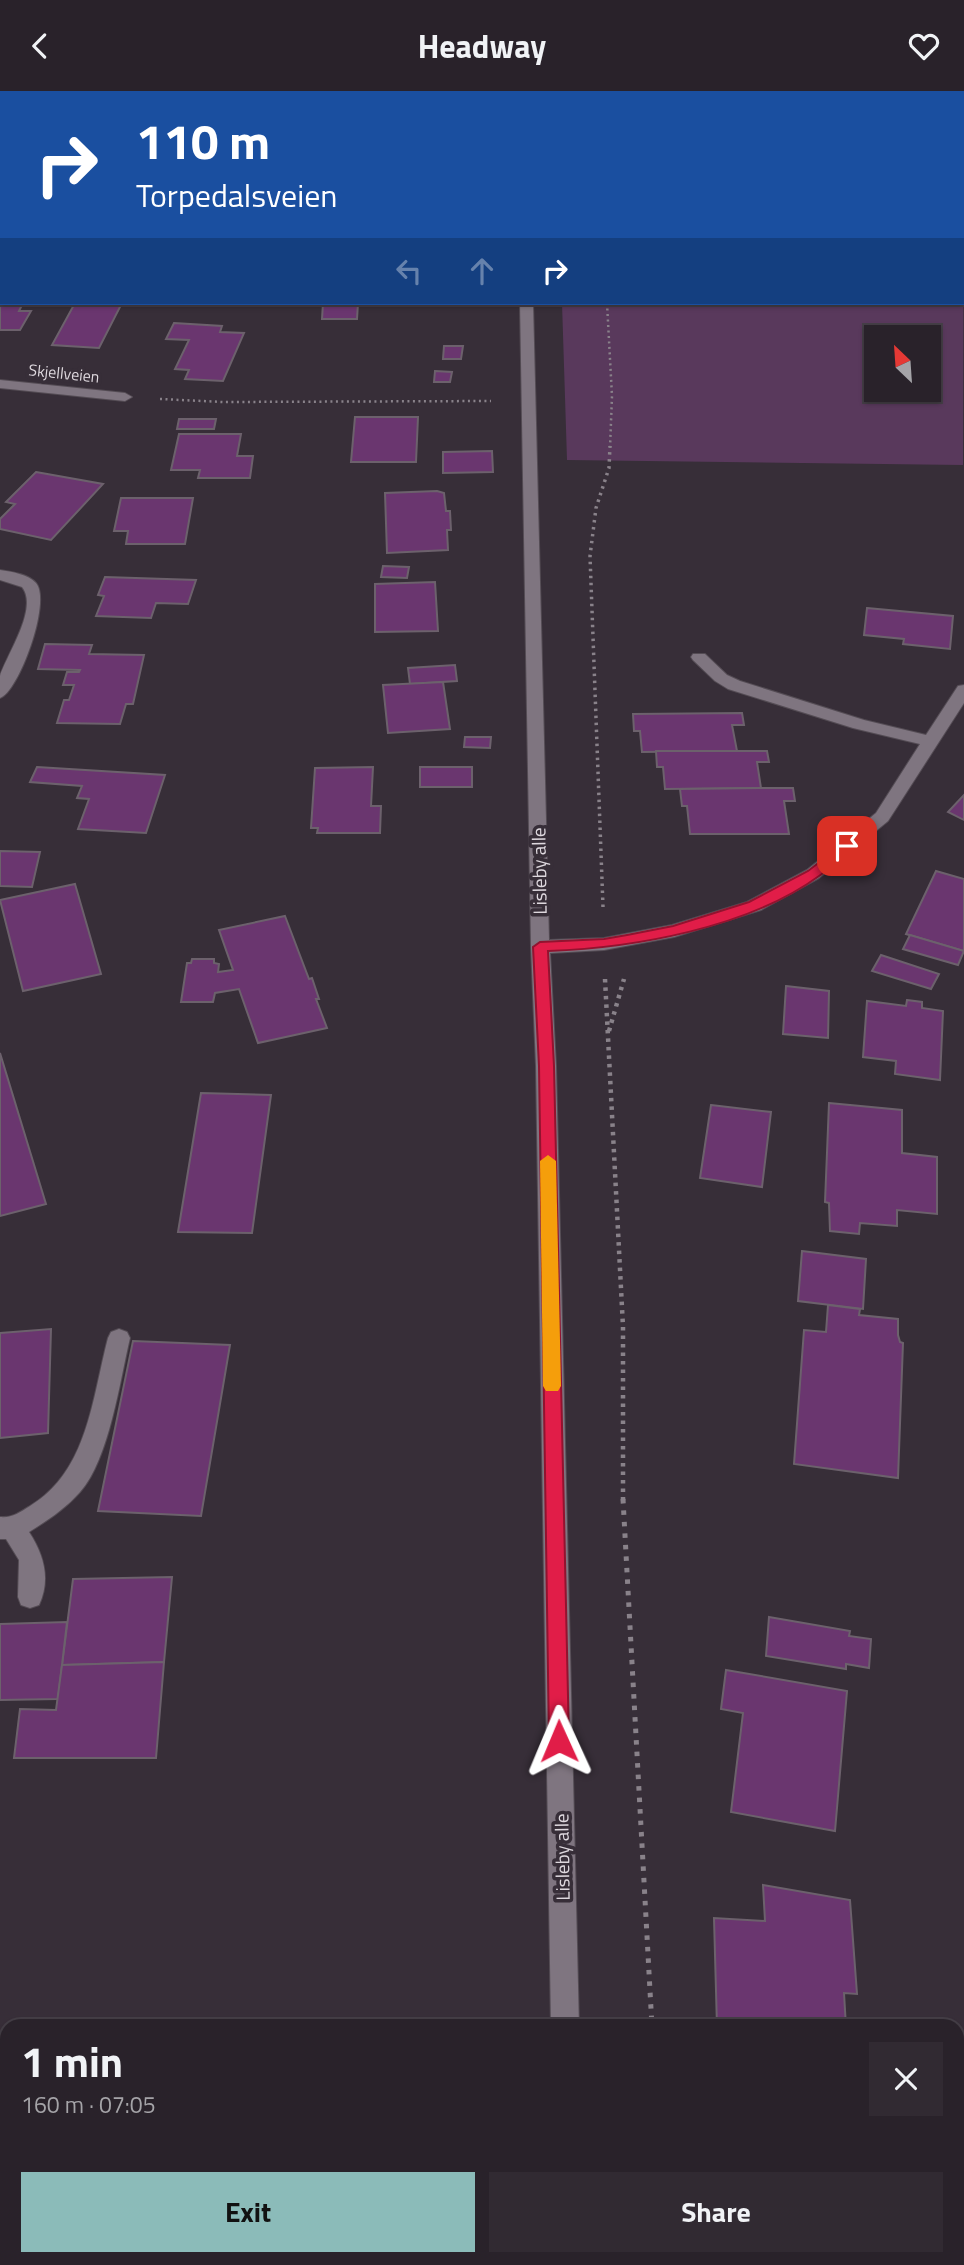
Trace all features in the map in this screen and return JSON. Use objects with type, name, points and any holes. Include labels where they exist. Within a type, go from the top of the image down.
[{"type":"street","name":"Lisleby alle","points":[[526,305],[540,947],[546,1066],[565,2019]]},
{"type":"street","name":"Skjellveien","points":[[0,384],[125,397]]},
{"type":"street","points":[[0,575],[26,582],[33,590],[35,600],[32,618],[0,693]]},
{"type":"street","points":[[699,657],[721,678],[734,685],[859,724],[932,742]]},
{"type":"street","points":[[540,947],[604,944],[674,931],[754,906],[813,874],[882,817],[964,690]]},
{"type":"street","points":[[30,1597],[35,1569],[30,1553],[7,1528],[49,1507],[75,1483],[91,1451],[119,1338]]},
{"type":"path","points":[[607,305],[612,396],[609,468],[596,508],[590,555],[604,944],[624,1327],[623,1527],[645,1860],[652,2019]]},
{"type":"path","points":[[125,397],[223,402],[528,400]]},
{"type":"shaded area","points":[[562,305],[963,305],[963,465],[567,460]]},
{"type":"building","points":[[0,305],[22,305],[19,311],[31,311],[20,330],[0,330]]},
{"type":"building","points":[[74,305],[121,305],[99,348],[52,345]]},
{"type":"building","points":[[323,305],[358,305],[357,319],[322,319]]},
{"type":"building","points":[[174,323],[222,326],[220,332],[244,333],[223,381],[185,379],[189,370],[175,369],[189,340],[166,339]]},
{"type":"building","points":[[444,346],[463,346],[461,359],[443,359]]},
{"type":"building","points":[[435,371],[452,372],[450,382],[434,382]]},
{"type":"building","points":[[355,417],[418,417],[416,462],[351,462]]},
{"type":"building","points":[[179,419],[216,419],[214,429],[177,429]]},
{"type":"building","points":[[179,434],[241,434],[237,456],[253,456],[250,478],[198,478],[200,470],[171,470]]},
{"type":"building","points":[[492,451],[493,472],[443,473],[443,452]]},
{"type":"building","points":[[36,472],[103,484],[51,540],[0,529],[0,519],[15,504],[6,502]]},
{"type":"building","points":[[385,493],[444,493],[446,511],[450,511],[448,550],[387,553]]},
{"type":"building","points":[[121,498],[193,498],[185,544],[126,544],[128,531],[114,531]]},
{"type":"building","points":[[383,566],[409,567],[407,578],[381,577]]},
{"type":"building","points":[[105,577],[196,580],[188,604],[156,603],[151,618],[96,616],[104,596],[98,595]]},
{"type":"building","points":[[435,582],[438,631],[375,632],[375,584]]},
{"type":"building","points":[[867,608],[953,616],[950,649],[903,644],[904,639],[864,635]]},
{"type":"building","points":[[45,644],[92,645],[89,654],[144,655],[133,704],[126,704],[120,724],[57,723],[64,700],[69,700],[74,685],[63,685],[67,672],[80,670],[38,669]]},
{"type":"building","points":[[455,665],[457,681],[410,684],[408,668]]},
{"type":"building","points":[[443,682],[450,729],[388,733],[383,685]]},
{"type":"building","points":[[742,713],[744,725],[732,725],[737,751],[642,752],[640,731],[634,731],[633,714]]},
{"type":"building","points":[[465,737],[491,737],[490,748],[464,747]]},
{"type":"building","points":[[656,751],[767,751],[769,762],[757,762],[761,788],[665,789],[663,767],[657,767]]},
{"type":"building","points":[[37,767],[165,775],[146,833],[78,829],[89,799],[77,798],[82,786],[30,782]]},
{"type":"building","points":[[373,767],[371,806],[381,806],[380,833],[317,833],[318,828],[311,828],[315,768]]},
{"type":"building","points":[[420,767],[472,767],[472,787],[420,787]]},
{"type":"building","points":[[793,788],[795,801],[784,801],[789,834],[690,834],[687,806],[682,806],[680,789]]},
{"type":"building","points":[[964,795],[964,820],[948,812]]},
{"type":"building","points":[[0,851],[40,852],[32,887],[0,886]]},
{"type":"building","points":[[936,871],[964,879],[964,951],[906,934]]},
{"type":"building","points":[[75,884],[101,974],[23,991],[0,900]]},
{"type":"building","points":[[285,916],[309,979],[312,978],[319,999],[316,999],[327,1028],[258,1043],[239,989],[215,993],[213,1002],[181,1002],[187,963],[191,963],[192,959],[214,959],[214,963],[219,964],[218,972],[233,970],[219,930]]},
{"type":"building","points":[[910,935],[964,951],[958,965],[903,949]]},
{"type":"building","points":[[881,955],[939,974],[931,989],[872,971]]},
{"type":"building","points":[[786,986],[829,991],[828,1038],[783,1034]]},
{"type":"building","points":[[907,1000],[922,1002],[922,1008],[943,1011],[940,1080],[895,1074],[896,1061],[863,1057],[867,1001],[906,1006]]},
{"type":"building","points":[[0,1053],[46,1204],[0,1216]]},
{"type":"building","points":[[201,1093],[271,1095],[252,1233],[178,1232]]},
{"type":"building","points":[[829,1103],[902,1110],[902,1153],[937,1157],[937,1214],[897,1210],[897,1226],[860,1223],[859,1234],[830,1231],[829,1203],[825,1202]]},
{"type":"building","points":[[711,1105],[771,1112],[762,1187],[700,1178]]},
{"type":"building","points":[[802,1251],[866,1259],[863,1309],[798,1301]]},
{"type":"building","points":[[828,1305],[860,1309],[859,1315],[898,1319],[898,1335],[903,1343],[898,1478],[794,1464],[804,1330],[826,1332]]},
{"type":"building","points":[[51,1329],[48,1433],[0,1438],[0,1333]]},
{"type":"building","points":[[133,1341],[230,1345],[201,1516],[98,1511]]},
{"type":"building","points":[[172,1577],[164,1662],[62,1665],[73,1579]]},
{"type":"building","points":[[769,1617],[850,1631],[849,1636],[871,1639],[869,1668],[846,1664],[846,1669],[766,1656]]},
{"type":"building","points":[[67,1622],[58,1699],[0,1700],[0,1624]]},
{"type":"building","points":[[164,1662],[156,1758],[14,1758],[20,1709],[56,1710],[62,1665]]},
{"type":"building","points":[[726,1670],[847,1691],[835,1831],[731,1812],[743,1713],[721,1709]]},
{"type":"building","points":[[763,1885],[850,1900],[857,1994],[844,1993],[846,2019],[717,2019],[714,1918],[765,1921]]},
{"type":"slow traffic","points":[[548,1161],[552,1386]]},
{"type":"route","points":[[559,1741],[546,1066],[540,947],[604,944],[674,931],[754,906],[813,874],[847,846]]}]
